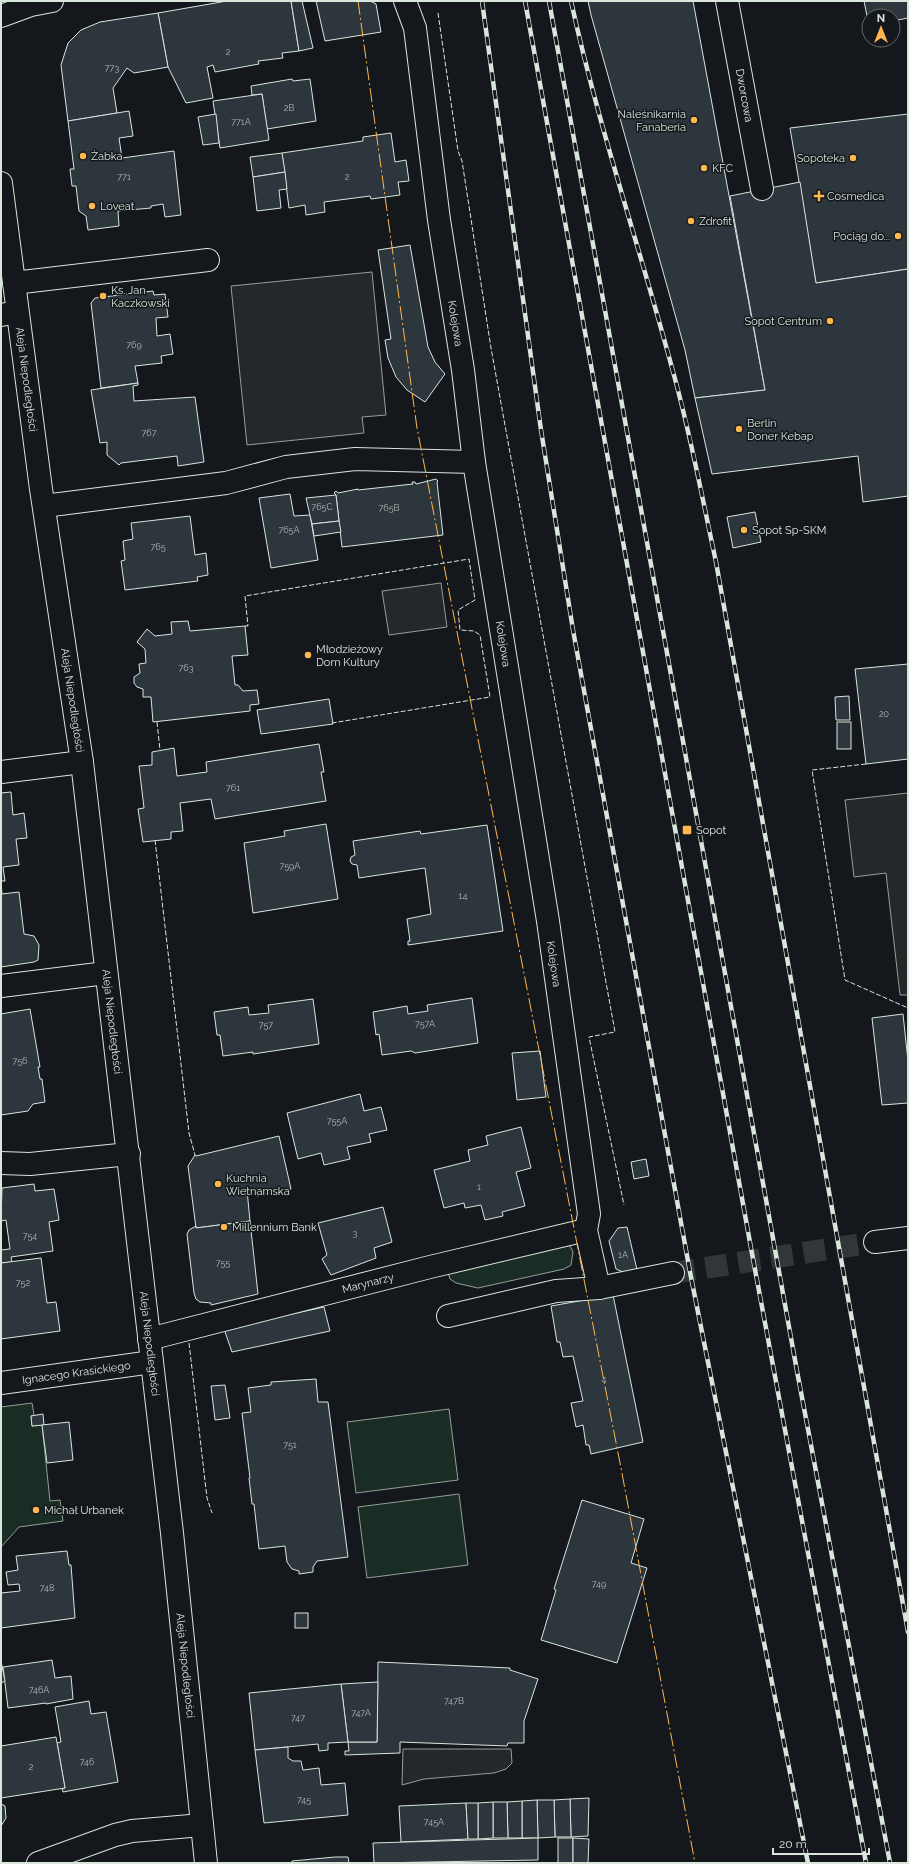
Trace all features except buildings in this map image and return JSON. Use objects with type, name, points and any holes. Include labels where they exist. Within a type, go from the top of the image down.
[{"type":"street","points":[[1,16],[31,5],[52,1]]},
{"type":"street","name":"Kolejowa","points":[[405,1],[415,28],[439,220],[463,370],[474,462],[550,928],[589,1214],[586,1230],[599,1288]]},
{"type":"street","name":"Dworcowa","points":[[727,1],[762,189]]},
{"type":"street","name":"Aleja Niepodległości","points":[[1,183],[14,282],[9,314],[44,506],[82,762],[106,973],[129,1154],[179,1595],[206,1863]]},
{"type":"street","points":[[14,282],[208,260]]},
{"type":"street","points":[[44,506],[226,483],[286,467],[355,459],[474,462]]},
{"type":"street","points":[[1,772],[82,762]]},
{"type":"street","points":[[1,986],[106,973]]},
{"type":"street","points":[[1,1164],[30,1164],[129,1154]]},
{"type":"street","name":"Marynarzy","points":[[149,1338],[430,1267],[586,1230]]},
{"type":"street","points":[[875,1242],[908,1238]]},
{"type":"street","points":[[448,1316],[556,1291],[599,1288],[673,1273]]},
{"type":"street","name":"Ignacego Krasickiego","points":[[1,1383],[152,1362]]},
{"type":"street","points":[[38,1863],[115,1835],[132,1831],[202,1825]]},
{"type":"green space","points":[[563,1244],[570,1246],[573,1252],[571,1265],[564,1269],[478,1288],[456,1283],[450,1279],[448,1272]]},
{"type":"green space","points":[[32,1403],[34,1415],[31,1416],[32,1426],[42,1425],[50,1501],[60,1500],[63,1521],[19,1527],[1,1547],[1,1407]]},
{"type":"green space","points":[[449,1409],[458,1480],[356,1493],[347,1422]]},
{"type":"green space","points":[[459,1494],[468,1565],[367,1578],[358,1507]]},
{"type":"shaded area","points":[[372,272],[386,415],[362,417],[364,433],[247,445],[231,286]]},
{"type":"shaded area","points":[[441,583],[447,627],[389,635],[382,591]]},
{"type":"shaded area","points":[[908,793],[908,995],[900,995],[886,873],[854,877],[845,800]]},
{"type":"shaded area","points":[[403,1749],[511,1749],[512,1763],[506,1769],[494,1773],[424,1779],[402,1785]]},
{"type":"tunnel","points":[[673,1273],[875,1242]]},
{"type":"railway","points":[[482,1],[541,430],[573,630],[690,1272],[808,1863]]},
{"type":"railway","points":[[525,1],[751,1248],[866,1863]]},
{"type":"railway","points":[[549,1],[797,1371],[890,1863]]},
{"type":"railway","points":[[571,1],[606,139],[678,392],[690,440],[716,562],[908,1632]]},
{"type":"fence","points":[[438,13],[458,151],[462,161],[491,348],[615,1032],[589,1037],[624,1205]]},
{"type":"fence","points":[[245,626],[248,626],[245,596],[469,559],[475,600],[458,610],[460,630],[474,631],[480,635],[490,697],[332,723]]},
{"type":"fence","points":[[157,722],[160,750]]},
{"type":"fence","points":[[866,764],[812,770],[845,980],[908,1008]]},
{"type":"fence","points":[[155,840],[189,1133],[195,1155]]},
{"type":"fence","points":[[189,1343],[207,1498],[212,1513]]},
{"type":"power","points":[[358,1],[417,428],[621,1468],[695,1863]]},
{"type":"place","name":"Naleśnikarnia Fanaberia","points":[[694,120]]},
{"type":"place","name":"Żabka","points":[[83,156]]},
{"type":"place","name":"Sopoteka","points":[[853,158]]},
{"type":"place","name":"KFC","points":[[704,168]]},
{"type":"place","name":"Cosmedica","points":[[819,196]]},
{"type":"place","name":"Loveat","points":[[92,206]]},
{"type":"place","name":"Zdrofit","points":[[691,221]]},
{"type":"place","name":"Pociąg do...","points":[[898,236]]},
{"type":"place","name":"Ks. Jan Kaczkowski","points":[[103,296]]},
{"type":"place","name":"Sopot Centrum","points":[[830,321]]},
{"type":"place","name":"Berlin Doner Kebap","points":[[739,429]]},
{"type":"place","name":"Sopot Sp-SKM","points":[[744,530]]},
{"type":"place","name":"Młodzieżowy Dom Kultury","points":[[308,655]]},
{"type":"place","name":"Sopot","points":[[687,830]]},
{"type":"place","name":"Kuchnia Wietnamska","points":[[218,1184]]},
{"type":"place","name":"Millennium Bank","points":[[224,1227]]},
{"type":"place","name":"Michał Urbanek","points":[[36,1510]]}]
